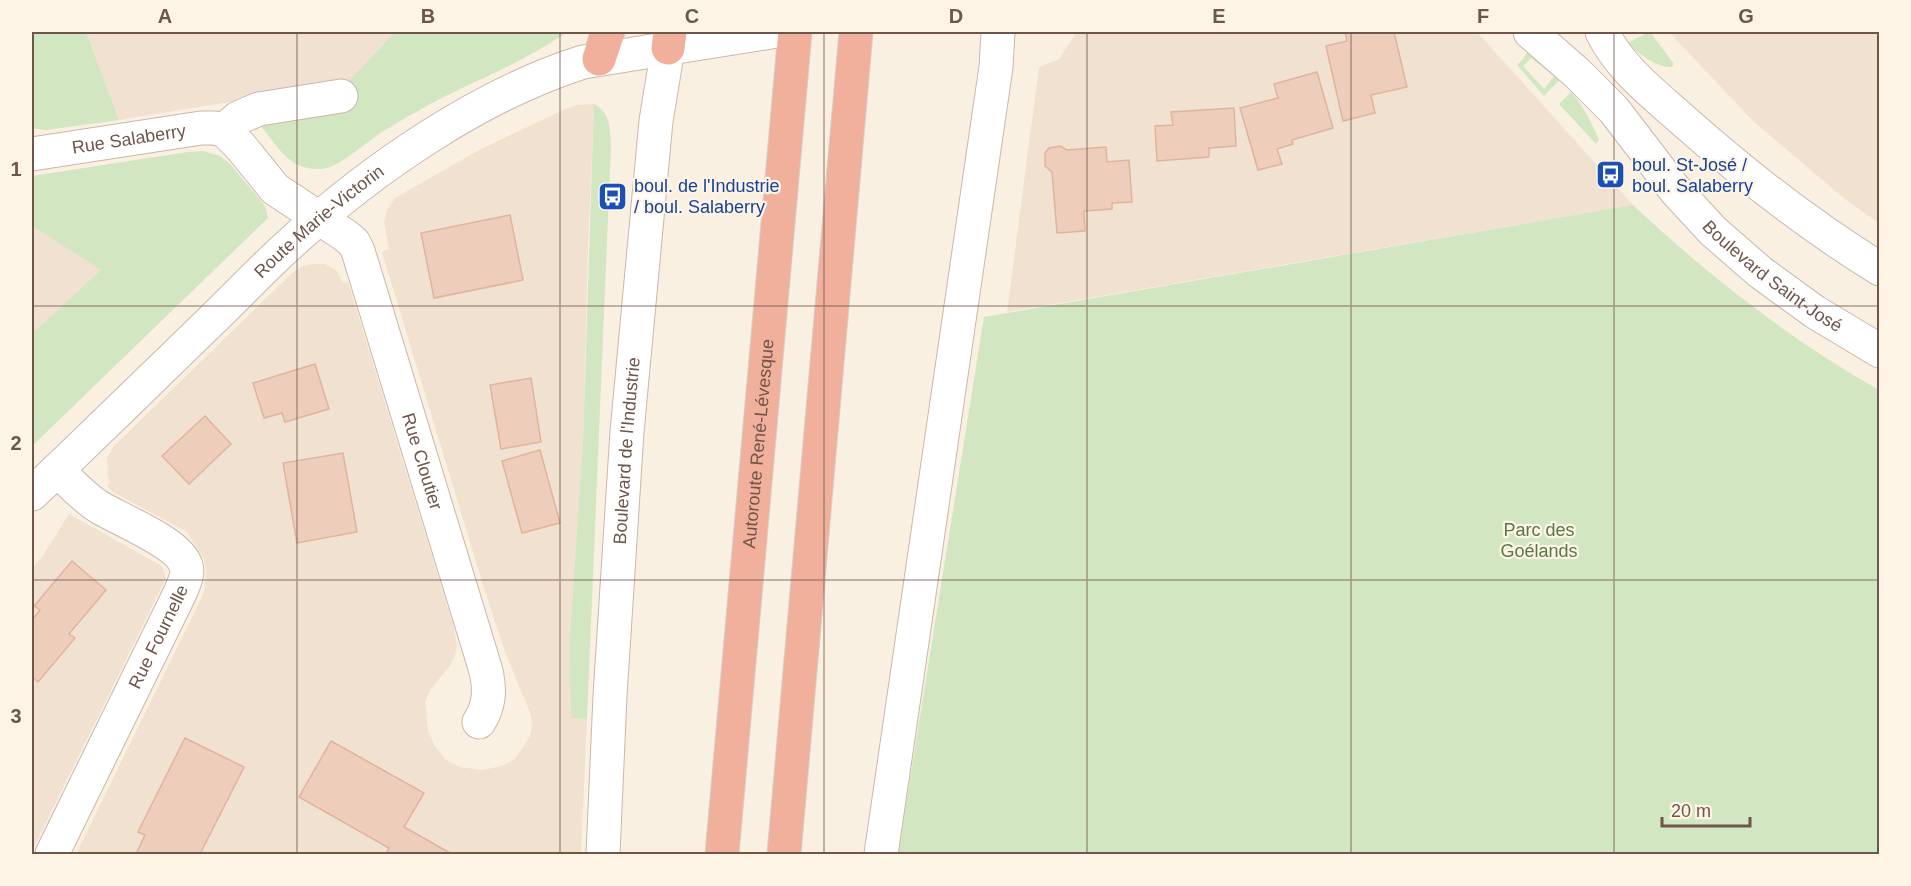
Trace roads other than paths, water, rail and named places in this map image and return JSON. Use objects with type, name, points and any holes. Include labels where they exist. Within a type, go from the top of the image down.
[{"type":"highway","name":"Autoroute René-Lévesque","points":[[722,855],[795,32]]},
{"type":"highway","points":[[784,855],[856,32]]},
{"type":"street","points":[[669,40],[771,32]]},
{"type":"street","points":[[881,855],[997,60],[998,32]]},
{"type":"street","name":"Boulevard Saint-José","points":[[1530,32],[1614,110],[1670,185],[1713,231],[1760,272],[1815,312],[1880,351]]},
{"type":"street","points":[[1602,32],[1615,55],[1634,76],[1709,143],[1802,218],[1880,269]]},
{"type":"street","name":"Route Marie-Victorin","points":[[32,494],[291,243],[381,170],[453,123],[498,99],[572,66],[604,45],[669,40]]},
{"type":"street","name":"Boulevard de l'Industrie","points":[[603,855],[610,696],[627,432],[656,121],[669,40]]},
{"type":"street","points":[[319,219],[275,189],[224,130],[238,118],[259,109],[341,96]]},
{"type":"street","name":"Rue Salaberry","points":[[32,153],[201,128],[224,130]]},
{"type":"street","name":"Rue Cloutier","points":[[319,219],[351,239],[358,251],[486,671],[488,705],[479,722]]},
{"type":"street","name":"Rue Fournelle","points":[[52,855],[180,593],[186,578],[187,567],[176,551],[99,507],[81,494],[57,470]]},
{"type":"place","name":"boul. St-José / boul. Salaberry","points":[[1611,175]]},
{"type":"place","name":"boul. de l'Industrie / boul. Salaberry","points":[[613,196]]},
{"type":"park label","name":"Parc des Goélands","points":[[1539,540]]}]
